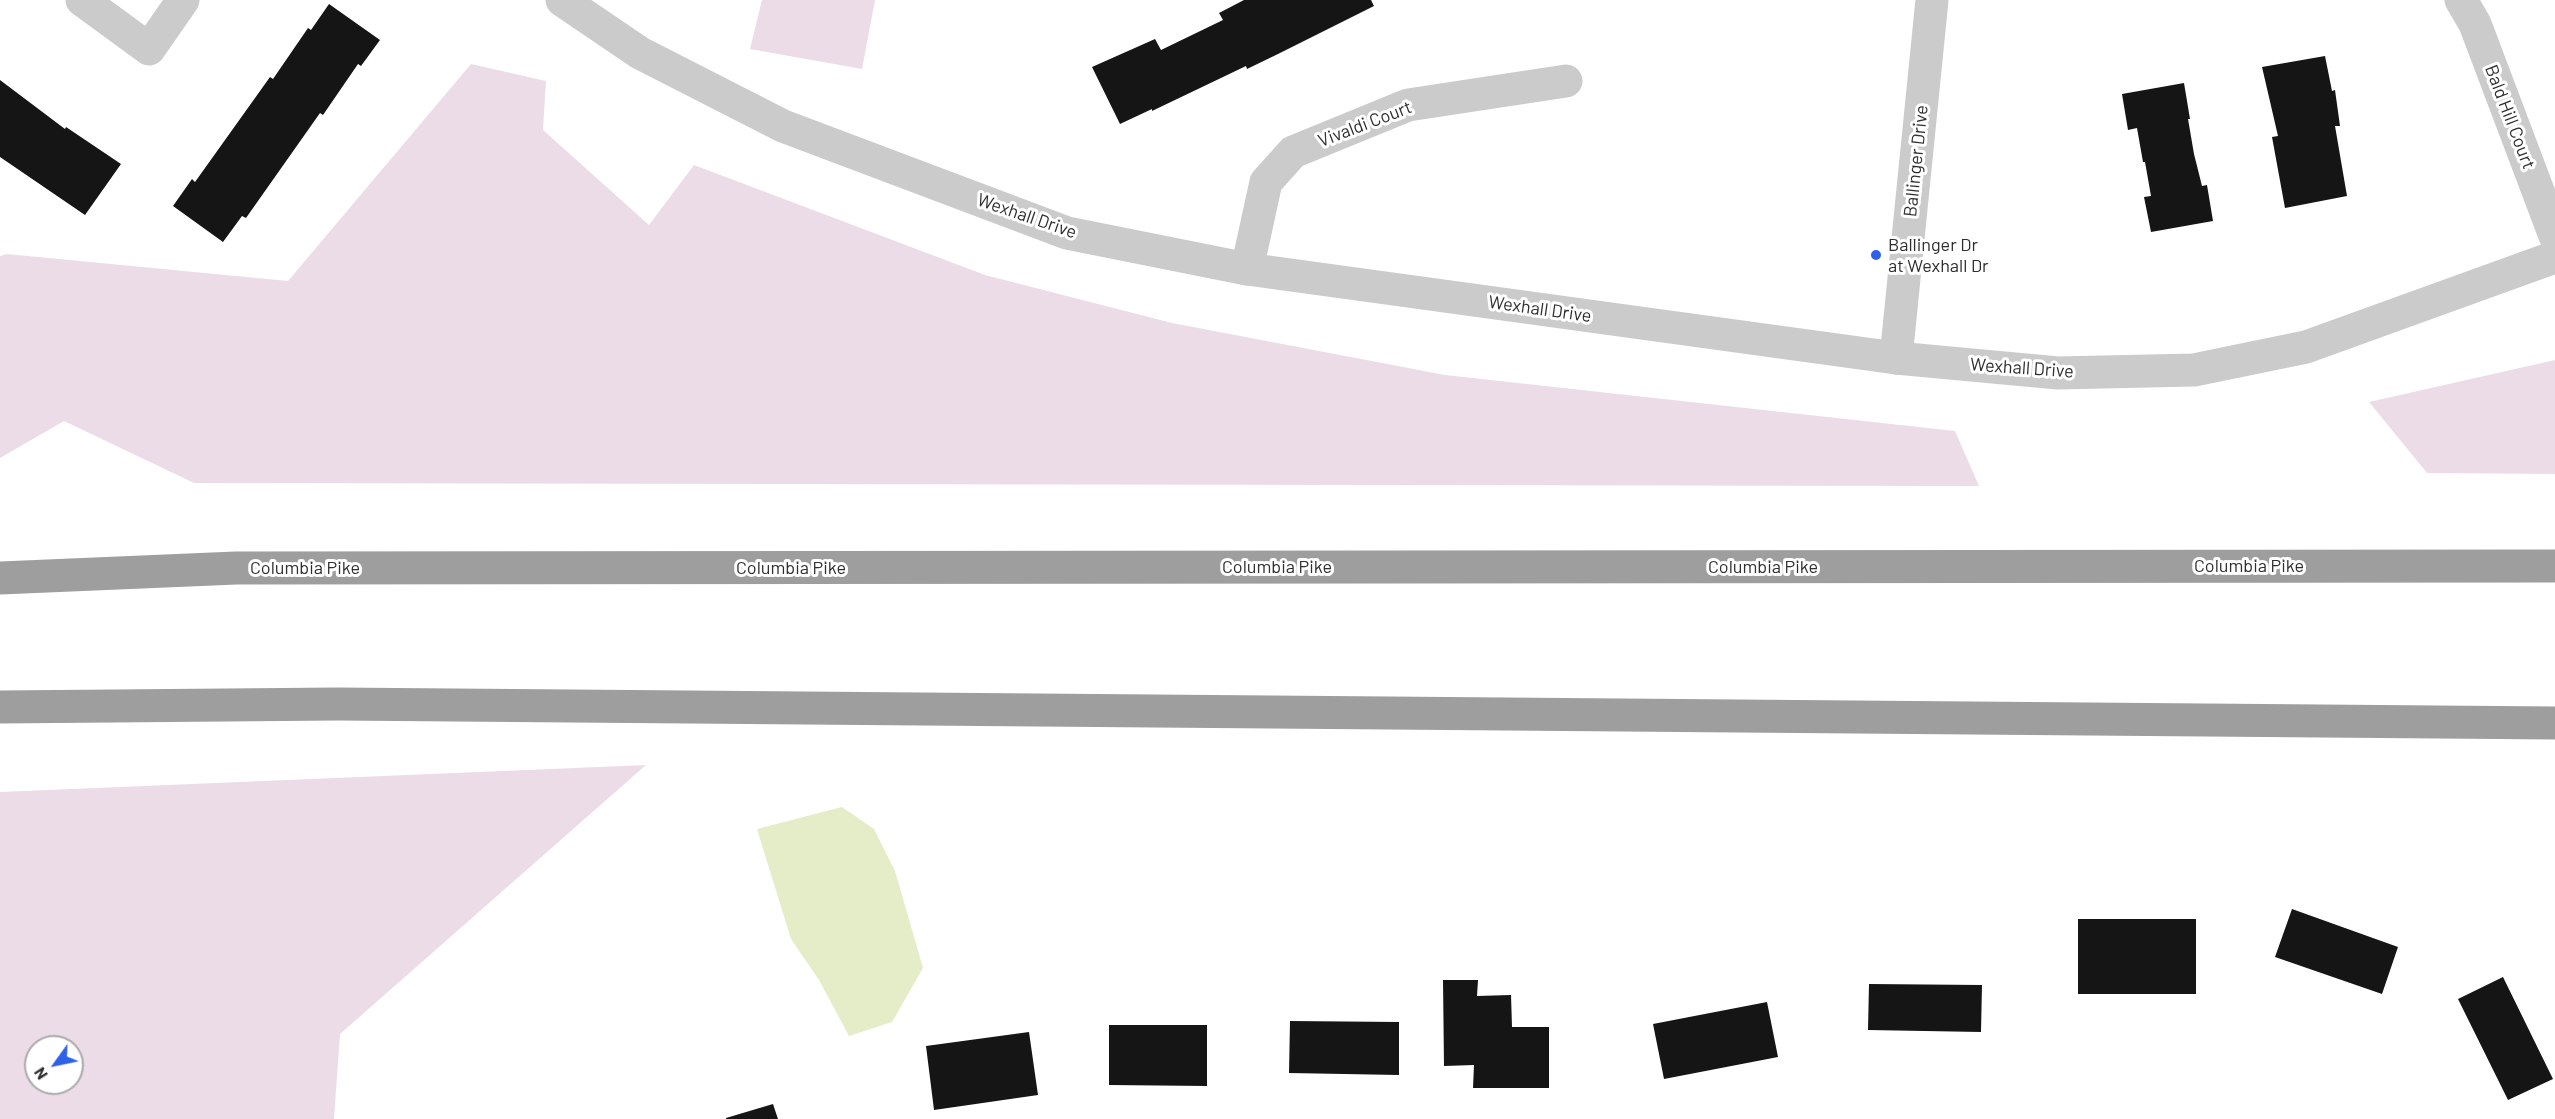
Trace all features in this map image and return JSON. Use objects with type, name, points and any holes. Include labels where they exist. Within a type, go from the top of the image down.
[{"type":"highway","name":"Columbia Pike","points":[[0,578],[248,568],[2555,566]]},
{"type":"highway","points":[[0,707],[338,704],[2555,723]]},
{"type":"street","points":[[82,0],[149,49],[183,0]]},
{"type":"street","name":"Wexhall Drive","points":[[562,0],[640,53],[783,126],[1067,233],[1247,269],[1896,357],[2058,373],[2194,370],[2306,347],[2555,257]]},
{"type":"street","name":"Ballinger Drive","points":[[1896,357],[1932,0]]},
{"type":"street","name":"Bald Hill Court","points":[[2461,0],[2475,24],[2555,236]]},
{"type":"street","name":"Vivaldi Court","points":[[1247,269],[1266,182],[1293,152],[1408,105],[1566,81]]},
{"type":"shaded area","points":[[762,0],[875,0],[862,69],[750,49]]},
{"type":"shaded area","points":[[471,64],[546,81],[543,130],[649,225],[694,165],[985,275],[1172,323],[1445,375],[1955,431],[1979,486],[194,483],[64,421],[0,458],[0,256],[7,254],[288,281]]},
{"type":"shaded area","points":[[2555,360],[2555,474],[2427,473],[2369,402]]},
{"type":"shaded area","points":[[646,765],[340,1034],[334,1119],[0,1119],[0,792]]},
{"type":"shaded area","points":[[842,807],[874,829],[895,871],[923,968],[892,1022],[849,1036],[819,980],[791,939],[757,829]]},
{"type":"building","points":[[1244,0],[1371,0],[1374,6],[1247,69],[1246,66],[1120,124],[1092,67],[1155,39],[1161,50],[1223,20],[1219,13]]},
{"type":"building","points":[[329,4],[380,40],[361,66],[358,64],[323,115],[320,113],[246,218],[242,216],[223,242],[173,206],[192,179],[195,182],[270,77],[273,79],[308,28],[311,30]]},
{"type":"building","points":[[2325,56],[2332,91],[2335,90],[2340,126],[2335,126],[2347,196],[2285,208],[2272,137],[2278,136],[2262,67]]},
{"type":"building","points":[[0,80],[65,129],[66,127],[121,164],[85,215],[0,157]]},
{"type":"building","points":[[2184,83],[2194,154],[2202,186],[2207,185],[2213,221],[2151,232],[2144,197],[2151,196],[2145,162],[2143,162],[2137,128],[2128,130],[2122,94]]},
{"type":"building","points":[[2292,909],[2398,947],[2382,994],[2275,957]]},
{"type":"building","points":[[2078,919],[2196,919],[2196,994],[2078,994]]},
{"type":"building","points":[[2503,977],[2553,1079],[2508,1100],[2458,999]]},
{"type":"building","points":[[1443,980],[1478,980],[1477,996],[1511,995],[1512,1027],[1549,1027],[1549,1088],[1473,1088],[1474,1065],[1444,1066]]},
{"type":"building","points":[[1869,984],[1982,985],[1981,1032],[1868,1030]]},
{"type":"building","points":[[1767,1002],[1778,1057],[1664,1079],[1653,1024]]},
{"type":"building","points":[[1290,1021],[1399,1022],[1399,1075],[1289,1073]]},
{"type":"building","points":[[1109,1025],[1207,1025],[1207,1086],[1109,1085]]},
{"type":"building","points":[[1029,1032],[1038,1095],[934,1110],[926,1046]]},
{"type":"building","points":[[773,1104],[778,1119],[726,1119],[726,1118]]},
{"type":"place","name":"Ballinger Dr at Wexhall Dr","points":[[1876,255]]}]
